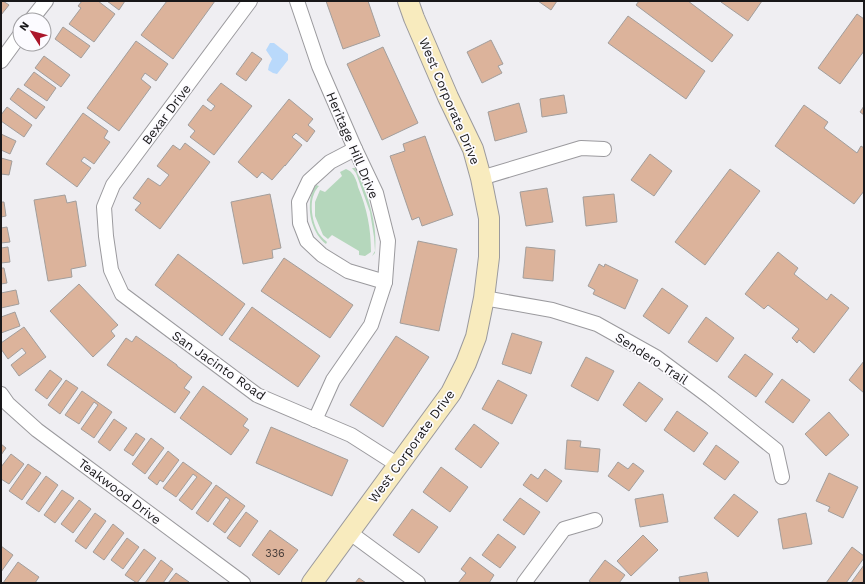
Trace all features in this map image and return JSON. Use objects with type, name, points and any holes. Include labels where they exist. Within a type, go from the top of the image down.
[{"type":"street","points":[[37,12],[46,1]]},
{"type":"street","name":"Bexar Drive","points":[[106,236],[104,206],[113,185],[250,1]]},
{"type":"street","name":"Heritage Hill Drive","points":[[297,1],[319,66],[376,193],[388,241],[385,282],[371,325],[333,380],[315,420]]},
{"type":"street","name":"West Corporate Drive","points":[[312,583],[451,393],[466,363],[476,337],[484,298],[489,257],[489,218],[481,178],[473,149],[448,97],[408,1]]},
{"type":"street","points":[[1,61],[12,46]]},
{"type":"street","points":[[481,178],[581,148],[604,149]]},
{"type":"street","points":[[355,149],[330,162],[309,181],[299,202],[300,223],[307,242],[322,255],[348,271],[385,282]]},
{"type":"street","name":"San Jacinto Road","points":[[106,236],[112,270],[122,294],[257,395],[351,435],[398,465]]},
{"type":"street","name":"Sendero Trail","points":[[484,298],[552,310],[597,324],[656,357],[711,398],[776,450],[782,476]]},
{"type":"street","name":"Teakwood Drive","points":[[1,394],[8,404],[37,430],[243,583]]},
{"type":"street","points":[[524,583],[564,529],[595,520]]},
{"type":"street","points":[[349,532],[418,583]]},
{"type":"green space","points":[[352,168],[355,168],[360,178],[371,209],[376,242],[375,253],[372,256],[375,251],[370,212],[356,173]]},
{"type":"green space","points":[[346,169],[354,175],[356,179],[368,219],[371,252],[365,256],[359,255],[359,251],[332,235],[328,239],[323,235],[315,216],[315,202],[320,190],[325,192],[342,176],[340,172]]},
{"type":"green space","points":[[316,185],[319,186],[313,199],[312,215],[315,226],[327,242],[326,244],[321,240],[312,223],[310,203],[313,190]]},
{"type":"water","points":[[270,43],[274,43],[288,54],[288,60],[277,74],[268,70],[272,59],[266,50]]},
{"type":"building","points":[[1,1],[9,5],[1,15]]},
{"type":"building","points":[[82,1],[98,1],[115,14],[94,42],[69,24],[81,8],[78,6]]},
{"type":"building","points":[[107,1],[125,1],[119,10]]},
{"type":"building","points":[[167,1],[215,1],[173,59],[141,35]]},
{"type":"building","points":[[326,1],[368,1],[380,36],[343,49]]},
{"type":"building","points":[[538,1],[557,1],[551,10]]},
{"type":"building","points":[[639,1],[688,1],[733,35],[712,62],[636,5]]},
{"type":"building","points":[[762,1],[748,21],[721,2]]},
{"type":"building","points":[[857,14],[864,19],[864,51],[840,84],[818,68]]},
{"type":"building","points":[[628,16],[705,71],[686,99],[608,43]]},
{"type":"building","points":[[63,27],[90,46],[81,58],[55,39]]},
{"type":"building","points":[[491,40],[503,64],[498,66],[502,73],[482,83],[467,52]]},
{"type":"building","points":[[136,41],[168,64],[156,81],[145,73],[141,79],[151,87],[119,131],[87,108]]},
{"type":"building","points":[[383,47],[418,123],[382,140],[347,64]]},
{"type":"building","points":[[252,52],[262,59],[246,81],[236,74]]},
{"type":"building","points":[[44,56],[70,75],[61,87],[35,68]]},
{"type":"building","points":[[34,72],[56,88],[47,101],[24,85]]},
{"type":"building","points":[[221,83],[252,106],[214,155],[190,137],[195,131],[188,125],[203,105],[211,111],[215,106],[207,100]]},
{"type":"building","points":[[18,88],[45,107],[36,119],[10,99]]},
{"type":"building","points":[[564,95],[567,113],[542,117],[540,99]]},
{"type":"building","points":[[289,99],[313,119],[308,125],[315,131],[307,142],[296,133],[292,137],[302,145],[272,180],[262,172],[257,178],[238,162]]},
{"type":"building","points":[[519,103],[527,132],[495,141],[488,112]]},
{"type":"building","points":[[804,105],[828,122],[824,128],[857,153],[861,146],[864,148],[864,191],[854,204],[775,146]]},
{"type":"building","points":[[864,106],[864,115],[860,112]]},
{"type":"building","points":[[7,107],[32,125],[24,137],[1,121],[1,115]]},
{"type":"building","points":[[83,113],[108,131],[104,138],[110,142],[94,164],[84,157],[81,161],[91,168],[77,187],[46,164]]},
{"type":"building","points":[[1,134],[16,141],[10,154],[1,150]]},
{"type":"building","points":[[425,136],[453,215],[422,226],[419,217],[412,220],[390,156],[405,151],[403,144]]},
{"type":"building","points":[[185,143],[210,162],[160,229],[135,210],[141,203],[133,198],[148,178],[160,186],[169,175],[157,166],[173,145],[180,150]]},
{"type":"building","points":[[650,154],[672,171],[654,196],[631,180]]},
{"type":"building","points":[[1,158],[12,161],[9,175],[1,174]]},
{"type":"building","points":[[730,169],[760,191],[705,265],[675,242]]},
{"type":"building","points":[[547,188],[553,222],[526,226],[520,192]]},
{"type":"building","points":[[270,194],[281,248],[272,250],[273,258],[243,264],[231,202]]},
{"type":"building","points":[[614,194],[617,222],[586,226],[583,197]]},
{"type":"building","points":[[65,195],[67,203],[76,201],[86,266],[71,269],[72,277],[48,281],[34,200]]},
{"type":"building","points":[[1,202],[4,202],[6,216],[1,217]]},
{"type":"building","points":[[7,227],[10,242],[1,243],[1,228]]},
{"type":"building","points":[[418,241],[457,249],[439,331],[400,323]]},
{"type":"building","points":[[8,247],[10,262],[1,263],[1,248]]},
{"type":"building","points":[[526,247],[555,250],[553,281],[523,278]]},
{"type":"building","points":[[778,252],[798,268],[794,274],[827,300],[831,294],[849,308],[814,353],[799,340],[797,343],[792,338],[799,329],[768,305],[764,309],[745,294]]},
{"type":"building","points":[[178,254],[245,304],[222,336],[155,285]]},
{"type":"building","points":[[284,258],[353,305],[330,338],[261,291]]},
{"type":"building","points":[[599,264],[604,267],[605,264],[638,280],[625,309],[593,294],[595,290],[588,286]]},
{"type":"building","points":[[1,268],[4,268],[7,283],[1,284]]},
{"type":"building","points":[[79,284],[118,325],[111,331],[115,336],[93,357],[50,311]]},
{"type":"building","points":[[662,288],[688,306],[669,334],[643,316]]},
{"type":"building","points":[[16,290],[19,304],[1,308],[1,293]]},
{"type":"building","points":[[252,307],[320,356],[298,387],[229,339]]},
{"type":"building","points":[[15,312],[20,326],[1,333],[1,317]]},
{"type":"building","points":[[706,317],[734,338],[717,362],[688,342]]},
{"type":"building","points":[[24,327],[46,357],[19,376],[11,365],[26,353],[22,348],[8,359],[1,349],[1,343]]},
{"type":"building","points":[[512,333],[542,342],[531,374],[502,364]]},
{"type":"building","points":[[136,336],[192,377],[184,388],[190,392],[175,413],[107,365],[126,338],[132,342]]},
{"type":"building","points":[[396,336],[429,357],[383,427],[350,405]]},
{"type":"building","points":[[745,354],[773,374],[756,397],[728,377]]},
{"type":"building","points":[[586,357],[614,371],[598,401],[571,386]]},
{"type":"building","points":[[864,361],[864,393],[849,380]]},
{"type":"building","points":[[50,370],[62,379],[47,399],[35,390]]},
{"type":"building","points":[[782,379],[810,400],[793,423],[765,402]]},
{"type":"building","points":[[66,380],[78,388],[60,414],[48,405]]},
{"type":"building","points":[[498,380],[527,395],[512,424],[482,409]]},
{"type":"building","points":[[639,382],[663,399],[646,422],[623,405]]},
{"type":"building","points":[[203,386],[248,419],[243,426],[249,430],[231,455],[180,418]]},
{"type":"building","points":[[82,391],[112,412],[94,438],[81,429],[98,405],[94,402],[79,424],[65,415]]},
{"type":"building","points":[[677,411],[708,433],[694,452],[664,430]]},
{"type":"building","points":[[829,412],[849,435],[826,456],[805,434]]},
{"type":"building","points":[[114,419],[127,428],[110,451],[98,442]]},
{"type":"building","points":[[474,424],[499,443],[481,468],[455,449]]},
{"type":"building","points":[[271,427],[348,460],[332,496],[256,463]]},
{"type":"building","points":[[136,433],[145,439],[133,456],[124,450]]},
{"type":"building","points":[[151,438],[164,448],[145,474],[132,464]]},
{"type":"building","points":[[567,440],[581,441],[580,447],[600,449],[598,472],[565,469]]},
{"type":"building","points":[[1,444],[6,448],[1,455]]},
{"type":"building","points":[[716,445],[739,462],[725,480],[703,464]]},
{"type":"building","points":[[168,451],[179,460],[163,482],[160,480],[157,485],[148,478]]},
{"type":"building","points":[[11,454],[24,464],[9,484],[1,479],[1,467]]},
{"type":"building","points":[[183,462],[212,483],[192,510],[179,500],[197,477],[193,474],[176,497],[163,488]]},
{"type":"building","points":[[618,462],[628,469],[633,463],[644,471],[629,491],[608,476]]},
{"type":"building","points":[[28,464],[41,473],[22,500],[9,491]]},
{"type":"building","points":[[441,467],[468,487],[450,512],[423,492]]},
{"type":"building","points":[[545,469],[562,481],[547,502],[523,485],[531,474],[538,479]]},
{"type":"building","points":[[829,473],[858,487],[843,518],[828,511],[830,507],[816,501]]},
{"type":"building","points":[[46,476],[58,485],[39,512],[26,503]]},
{"type":"building","points":[[216,485],[245,506],[225,533],[213,524],[230,500],[226,497],[208,522],[196,513]]},
{"type":"building","points":[[62,490],[74,498],[55,523],[44,515]]},
{"type":"building","points":[[663,494],[668,522],[640,527],[635,499]]},
{"type":"building","points":[[734,494],[758,512],[738,537],[714,518]]},
{"type":"building","points":[[520,498],[540,512],[524,535],[503,520]]},
{"type":"building","points":[[79,500],[91,509],[73,533],[61,524]]},
{"type":"building","points":[[412,509],[438,527],[419,553],[393,535]]},
{"type":"building","points":[[246,512],[258,521],[240,547],[227,538]]},
{"type":"building","points":[[95,513],[106,521],[86,549],[75,541]]},
{"type":"building","points":[[806,513],[812,544],[783,549],[778,519]]},
{"type":"building","points":[[113,524],[124,533],[104,560],[93,552]]},
{"type":"building","points":[[270,530],[298,550],[279,575],[252,555]]},
{"type":"building","points":[[498,534],[516,547],[500,568],[482,555]]},
{"type":"building","points":[[643,535],[658,550],[631,576],[617,561]]},
{"type":"building","points":[[127,538],[139,547],[123,569],[111,560]]},
{"type":"building","points":[[1,546],[13,555],[1,572]]},
{"type":"building","points":[[852,547],[864,556],[864,558],[846,583],[826,583]]},
{"type":"building","points":[[144,549],[156,558],[137,583],[125,575]]},
{"type":"building","points":[[470,557],[494,575],[489,583],[458,583],[466,573],[461,569]]},
{"type":"building","points":[[161,560],[173,569],[163,583],[145,583]]},
{"type":"building","points":[[605,560],[625,575],[619,583],[592,583],[589,581]]},
{"type":"building","points":[[18,562],[39,577],[35,583],[3,583]]},
{"type":"building","points":[[864,565],[864,583],[851,583]]},
{"type":"building","points":[[707,572],[709,583],[680,583],[679,577]]},
{"type":"building","points":[[176,573],[189,582],[168,583]]},
{"type":"building","points":[[359,578],[366,583],[355,583]]}]
